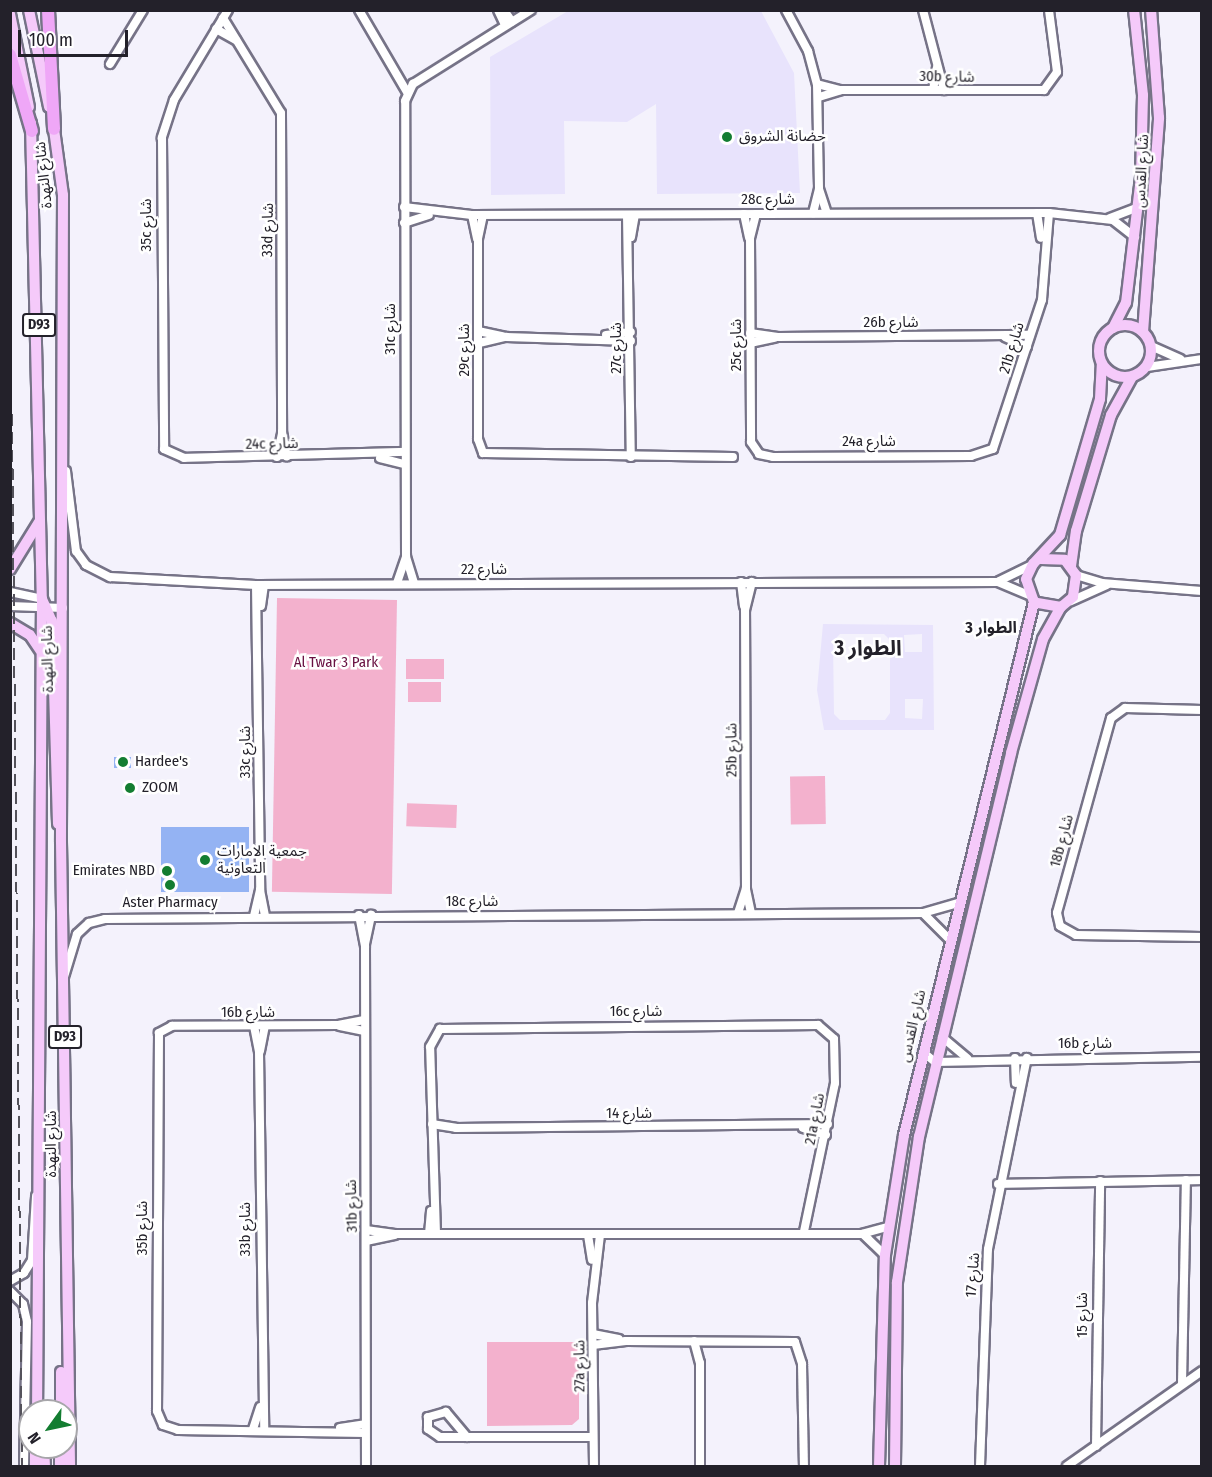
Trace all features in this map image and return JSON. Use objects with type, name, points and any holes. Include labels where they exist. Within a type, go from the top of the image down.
[{"type":"highway","points":[[48,10],[54,129]]},
{"type":"highway","points":[[10,55],[32,131]]},
{"type":"main road","name":"شارع النهدة","points":[[29,10],[54,129],[63,186],[65,457],[61,842],[67,1466]]},
{"type":"main road","name":"شارع القدس","points":[[1113,328],[1126,303],[1139,207],[1143,95],[1134,10]]},
{"type":"main road","name":"شارع القدس","points":[[1143,332],[1159,128],[1151,10]]},
{"type":"main road","name":"شارع النهدة","points":[[10,14],[32,131],[44,605],[41,654],[36,1195],[44,1399]]},
{"type":"main road","points":[[1129,325],[1143,332],[1151,346],[1147,367],[1132,377],[1111,415],[1076,531],[1074,570],[1077,590],[1065,605],[1031,599],[1026,579],[1063,526],[1100,399],[1102,364],[1099,344],[1113,328],[1129,325]]},
{"type":"main road","points":[[1102,364],[1114,376],[1132,377]]},
{"type":"main road","points":[[10,569],[41,519]]},
{"type":"main road","points":[[1037,562],[1057,557],[1074,570]]},
{"type":"main road","name":"شارع القدس","points":[[879,1467],[885,1255],[888,1227],[922,1051],[1031,599]]},
{"type":"main road","points":[[44,605],[61,842]]},
{"type":"main road","name":"شارع القدس","points":[[895,1467],[897,1282],[935,1062],[1040,650],[1065,605]]},
{"type":"main road","points":[[10,623],[30,635],[41,654]]},
{"type":"main road","points":[[888,1227],[895,1235],[897,1282]]},
{"type":"main road","name":"شارع النهدة","points":[[37,1399],[40,1308]]},
{"type":"main road","name":"شارع النهدة","points":[[61,1399],[64,1310]]},
{"type":"street","points":[[110,64],[143,10]]},
{"type":"street","points":[[360,10],[408,92],[413,84],[531,10]]},
{"type":"street","points":[[498,10],[508,24]]},
{"type":"street","points":[[504,10],[508,24]]},
{"type":"street","points":[[786,10],[808,51],[818,84],[819,189],[813,213]]},
{"type":"street","points":[[923,10],[944,90]]},
{"type":"street","name":"30b شارع","points":[[818,84],[842,90],[1051,87],[1057,72],[1049,10]]},
{"type":"street","name":"35c شارع","points":[[169,454],[161,437],[161,145],[168,112],[226,14]]},
{"type":"street","name":"33d شارع","points":[[226,14],[238,41],[281,113],[282,432],[287,457]]},
{"type":"street","points":[[216,29],[238,41]]},
{"type":"street","points":[[933,90],[938,62]]},
{"type":"street","points":[[394,68],[413,84]]},
{"type":"street","name":"30b شارع","points":[[819,97],[842,90]]},
{"type":"street","name":"31c شارع","points":[[408,92],[405,100],[404,464],[406,557],[414,583]]},
{"type":"street","points":[[819,189],[827,213]]},
{"type":"street","name":"28c شارع","points":[[404,207],[431,215]]},
{"type":"street","name":"28c شارع","points":[[404,222],[431,215],[813,213],[1049,213],[1106,219],[1139,207]]},
{"type":"street","name":"21b شارع","points":[[984,454],[999,440],[1043,293],[1042,243],[1037,213]]},
{"type":"street","name":"21b شارع","points":[[1042,243],[1049,213]]},
{"type":"street","name":"25c شارع","points":[[744,214],[750,238]]},
{"type":"street","name":"25c شارع","points":[[755,451],[750,343],[750,238],[756,214]]},
{"type":"street","name":"29c شارع","points":[[472,215],[478,239]]},
{"type":"street","name":"29c شارع","points":[[483,215],[478,239],[478,442],[489,456],[631,457]]},
{"type":"street","name":"27c شارع","points":[[631,215],[631,457]]},
{"type":"street","name":"28c شارع","points":[[1106,219],[1136,238]]},
{"type":"street","points":[[478,331],[506,337]]},
{"type":"street","name":"26b شارع","points":[[750,333],[778,337],[1030,335]]},
{"type":"street","name":"26b شارع","points":[[1004,336],[1027,347]]},
{"type":"street","points":[[479,342],[506,337],[631,337]]},
{"type":"street","name":"26b شارع","points":[[750,343],[778,337]]},
{"type":"street","points":[[1151,346],[1184,360]]},
{"type":"street","points":[[1147,367],[1202,359]]},
{"type":"street","name":"33d شارع","points":[[277,457],[282,432]]},
{"type":"street","name":"24a شارع","points":[[755,451],[768,457],[984,454]]},
{"type":"street","name":"24c شارع","points":[[169,454],[376,457],[404,452]]},
{"type":"street","name":"شارع 22","points":[[65,457],[73,542],[86,565],[110,577],[260,585],[998,582],[1037,562]]},
{"type":"street","name":"24c شارع","points":[[376,457],[404,464]]},
{"type":"street","points":[[631,457],[733,457]]},
{"type":"street","name":"31c شارع","points":[[397,583],[406,557]]},
{"type":"street","points":[[1074,570],[1111,584],[1202,591]]},
{"type":"street","name":"25b شارع","points":[[741,582],[745,610],[746,889],[751,913]]},
{"type":"street","name":"25b شارع","points":[[745,610],[752,582]]},
{"type":"street","name":"شارع 22","points":[[998,582],[1031,599]]},
{"type":"street","points":[[1065,605],[1111,584]]},
{"type":"street","name":"33c شارع","points":[[260,585],[260,890],[266,916]]},
{"type":"street","points":[[10,592],[44,605]]},
{"type":"street","points":[[10,606],[44,605],[63,608]]},
{"type":"street","name":"18b شارع","points":[[1202,708],[1125,708],[1111,718],[1057,913],[1060,926],[1076,934],[1189,934],[1202,931]]},
{"type":"street","name":"25b شارع","points":[[738,913],[746,889]]},
{"type":"street","name":"33c شارع","points":[[254,916],[260,890]]},
{"type":"street","name":"18c شارع","points":[[63,980],[85,926],[99,919],[359,915],[923,913],[957,903]]},
{"type":"street","points":[[923,913],[939,922],[948,938]]},
{"type":"street","name":"31b شارع","points":[[359,915],[365,946]]},
{"type":"street","name":"31b شارع","points":[[366,1467],[364,1020],[365,946],[371,915]]},
{"type":"street","name":"18b شارع","points":[[1189,934],[1202,937]]},
{"type":"street","name":"16b شارع","points":[[159,1033],[172,1026],[339,1025],[364,1020]]},
{"type":"street","name":"16b شارع","points":[[339,1025],[364,1031]]},
{"type":"street","name":"16c شارع","points":[[432,1124],[430,1042],[440,1029],[818,1025],[831,1032]]},
{"type":"street","name":"33b شارع","points":[[254,1026],[259,1052],[261,1406],[264,1429]]},
{"type":"street","name":"33b شارع","points":[[259,1052],[266,1026]]},
{"type":"street","name":"21a شارع","points":[[804,1232],[812,1210],[836,1069],[831,1032]]},
{"type":"street","name":"35b شارع","points":[[159,1033],[157,1388],[161,1423],[185,1430],[254,1429]]},
{"type":"street","points":[[941,1035],[968,1058]]},
{"type":"street","points":[[922,1051],[935,1062]]},
{"type":"street","name":"16b شارع","points":[[935,1062],[968,1058],[1202,1057]]},
{"type":"street","name":"شارع 17","points":[[1015,1058],[1017,1088]]},
{"type":"street","name":"شارع 17","points":[[980,1467],[984,1293],[999,1180],[1017,1088],[1027,1058]]},
{"type":"street","points":[[432,1124],[432,1234]]},
{"type":"street","name":"شارع 14","points":[[432,1124],[456,1128],[802,1127],[828,1124]]},
{"type":"street","name":"شارع 14","points":[[802,1127],[826,1135]]},
{"type":"street","name":"شارع 14","points":[[432,1134],[456,1128]]},
{"type":"street","points":[[999,1180],[1202,1180]]},
{"type":"street","points":[[1182,1384],[1183,1180]]},
{"type":"street","name":"شارع 15","points":[[1096,1181],[1096,1446]]},
{"type":"street","points":[[10,1281],[24,1273],[32,1260],[36,1195]]},
{"type":"street","name":"21a شارع","points":[[812,1210],[815,1233]]},
{"type":"street","points":[[366,1230],[395,1234],[600,1235],[804,1232],[861,1234],[888,1227]]},
{"type":"street","points":[[366,1241],[395,1234]]},
{"type":"street","points":[[861,1234],[885,1255]]},
{"type":"street","name":"27a شارع","points":[[588,1235],[593,1264],[594,1467]]},
{"type":"street","name":"27a شارع","points":[[593,1264],[600,1235]]},
{"type":"street","points":[[10,1291],[23,1304],[27,1322],[24,1467]]},
{"type":"street","points":[[593,1334],[626,1341]]},
{"type":"street","points":[[700,1467],[700,1363],[706,1340]]},
{"type":"street","points":[[593,1346],[626,1341],[787,1340],[800,1350],[804,1467]]},
{"type":"street","points":[[694,1341],[700,1363]]},
{"type":"street","points":[[1183,1354],[1192,1377]]},
{"type":"street","points":[[1067,1467],[1202,1371]]},
{"type":"street","name":"33b شارع","points":[[254,1429],[261,1406]]},
{"type":"street","points":[[467,1437],[446,1412],[428,1417],[433,1435],[467,1437],[593,1437]]},
{"type":"street","name":"شارع 15","points":[[1097,1421],[1104,1440]]},
{"type":"street","points":[[335,1429],[365,1424]]},
{"type":"street","points":[[254,1429],[335,1429],[365,1433]]},
{"type":"shaded area","points":[[568,11],[761,11],[794,73],[800,193],[657,194],[656,104],[627,122],[564,121],[565,194],[491,195],[490,57]]},
{"type":"shaded area","points":[[823,624],[933,625],[934,730],[824,730],[817,690]],"holes":[[[840,634],[884,634],[890,640],[890,713],[885,720],[840,720],[834,714],[833,641]],[[922,634],[922,652],[905,652],[904,635]],[[905,699],[923,699],[922,719],[905,718]]]},
{"type":"green space","name":"Al Twar 3 Park","points":[[277,598],[397,600],[392,894],[272,892]]},
{"type":"green space","points":[[406,659],[444,659],[444,679],[406,679]]},
{"type":"green space","points":[[408,682],[441,682],[441,702],[408,702]]},
{"type":"green space","points":[[825,776],[826,824],[791,825],[790,777]]},
{"type":"green space","points":[[407,803],[457,805],[456,828],[406,826]]},
{"type":"green space","points":[[487,1342],[579,1342],[579,1419],[572,1425],[487,1426]]},
{"type":"building","name":"Hardee's","points":[[114,757],[131,757],[131,768],[114,768]]},
{"type":"building","name":"جمعية الامارات التعاونية","points":[[161,827],[249,827],[249,892],[161,892]]},
{"type":"railway","points":[[12,414],[22,1466]]},
{"type":"place","name":"حضانة الشروق","points":[[727,137]]},
{"type":"place","name":"Hardee's","points":[[123,762]]},
{"type":"place","name":"ZOOM","points":[[130,788]]},
{"type":"place","name":"جمعية الامارات التعاونية","points":[[205,860]]},
{"type":"place","name":"Emirates NBD","points":[[167,871]]},
{"type":"place","name":"Aster Pharmacy","points":[[170,885]]},
{"type":"district","name":"الطوار 3","points":[[991,628]]},
{"type":"district","name":"الطوار 3","points":[[868,648]]}]
